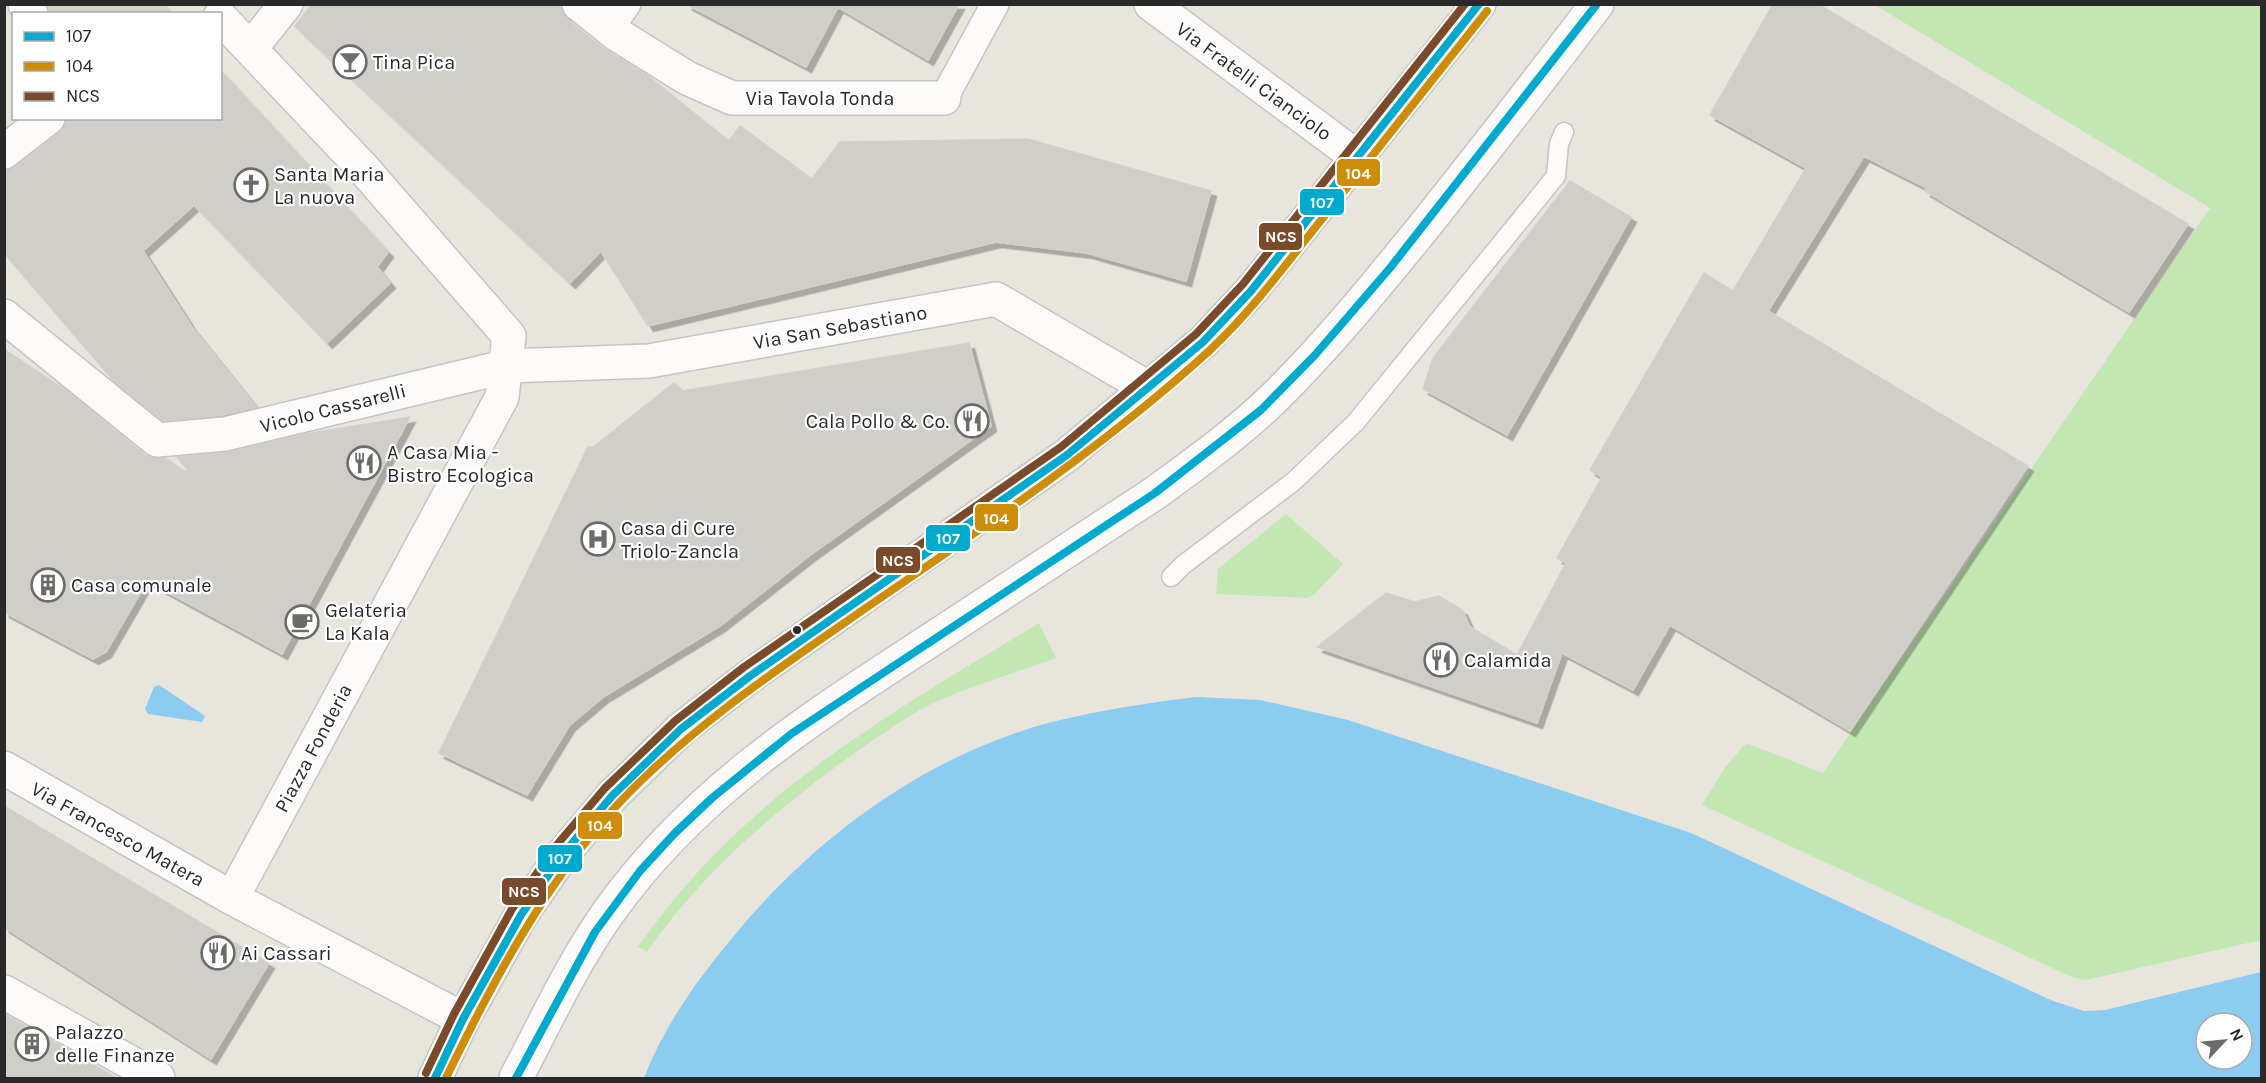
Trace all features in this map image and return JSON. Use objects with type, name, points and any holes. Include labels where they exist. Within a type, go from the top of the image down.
[{"type":"street","points":[[251,48],[286,4]]},
{"type":"street","name":"Via Tavola Tonda","points":[[579,4],[619,16],[687,78],[732,98],[944,98]]},
{"type":"street","points":[[944,98],[995,4]]},
{"type":"street","name":"Via Fratelli Cianciolo","points":[[1151,4],[1357,157]]},
{"type":"street","points":[[435,1078],[463,1019],[521,915],[563,854],[612,796],[681,729],[750,676],[1067,455],[1203,342],[1251,291],[1479,4]]},
{"type":"street","points":[[516,1078],[576,963],[609,911],[694,814],[735,776],[783,738],[1155,494],[1212,451],[1274,398],[1318,353],[1376,286],[1521,105],[1597,4]]},
{"type":"street","name":"Piazza Fonderia","points":[[222,19],[362,167],[509,336],[508,366],[502,397],[232,898]]},
{"type":"street","points":[[4,152],[45,120]]},
{"type":"street","name":"Via San Sebastiano","points":[[508,366],[649,361],[996,299],[1148,388]]},
{"type":"street","name":"Vicolo Cassarelli","points":[[4,316],[157,440],[225,434],[508,366]]},
{"type":"street","name":"Via Francesco Matera","points":[[4,768],[232,898]]},
{"type":"street","points":[[232,898],[463,1019]]},
{"type":"street","points":[[4,992],[158,1078]]},
{"type":"lane","points":[[1171,578],[1200,552],[1293,482],[1356,422],[1556,176],[1559,144],[1564,132]]},
{"type":"green space","points":[[1875,5],[2261,5],[2261,940],[2086,980],[2074,978],[1702,805],[1726,766],[1746,743],[1823,773],[2210,208]]},
{"type":"green space","points":[[1286,514],[1343,564],[1314,595],[1308,598],[1216,594],[1218,569]]},
{"type":"green space","points":[[1039,623],[1056,658],[940,700],[910,716],[862,748],[802,792],[719,866],[669,922],[647,952],[638,947],[679,893],[723,845],[771,802],[820,763],[873,726]]},
{"type":"shaded area","points":[[27,5],[167,5],[172,12],[32,12]]},
{"type":"water","points":[[159,685],[205,716],[202,722],[148,714],[145,709],[154,687]]},
{"type":"water","points":[[1196,697],[1260,700],[1348,720],[1691,833],[2053,1001],[2084,1011],[2105,1010],[2261,972],[2261,1078],[644,1078],[661,1040],[682,1004],[733,937],[765,900],[837,834],[876,804],[917,778],[961,755],[1005,737],[1052,722],[1124,707]]},
{"type":"building","points":[[312,4],[561,4],[567,19],[606,50],[647,75],[729,141],[740,126],[812,179],[840,142],[1028,139],[1211,191],[1186,281],[1087,253],[996,242],[648,326],[601,251],[570,283],[295,26]]},
{"type":"building","points":[[686,4],[959,4],[928,60],[838,7],[806,67]]},
{"type":"building","points":[[1773,4],[1818,4],[2188,224],[2129,312],[1925,191],[1927,188],[1864,156],[1768,311],[2028,466],[1850,731],[1670,625],[1633,690],[1562,653],[1537,723],[1317,647],[1386,593],[1415,602],[1439,596],[1462,610],[1470,627],[1517,655],[1566,563],[1557,558],[1602,477],[1590,470],[1704,273],[1733,291],[1806,168],[1710,115]]},
{"type":"building","points":[[222,72],[388,252],[377,267],[390,283],[327,343],[194,205],[143,251],[191,326],[256,407],[222,415],[163,421],[112,379],[4,253],[4,170],[15,167],[59,133],[65,120],[222,120]]},
{"type":"building","points":[[1570,181],[1631,217],[1507,435],[1423,389],[1433,358]]},
{"type":"building","points":[[969,343],[991,426],[809,556],[720,626],[603,697],[569,726],[527,795],[439,753],[588,447],[593,447],[674,383],[682,391]]},
{"type":"building","points":[[4,349],[67,391],[145,455],[165,458],[186,472],[188,470],[177,457],[229,452],[305,434],[410,417],[282,654],[147,581],[106,652],[93,659],[4,612]]},
{"type":"building","points":[[4,806],[269,963],[211,1059],[4,927]]},
{"type":"building","name":"Palazzo delle Finanze","points":[[4,1014],[74,1053],[116,1078],[4,1078]]},
{"type":"transit line","name":"NCS","points":[[426,1073],[454,1014],[512,909],[555,847],[605,788],[675,721],[744,667],[1061,447],[1196,334],[1243,284],[1465,4]]},
{"type":"transit line","name":"107","points":[[435,1078],[463,1019],[521,915],[563,854],[612,796],[681,729],[750,676],[1067,455],[1203,342],[1251,291],[1479,4]]},
{"type":"transit line","name":"107","points":[[516,1078],[595,932],[640,871],[675,833],[712,798],[791,734],[1155,493],[1261,410],[1315,355],[1390,268],[1597,4]]},
{"type":"transit line","name":"104","points":[[446,1078],[482,1005],[522,934],[567,866],[619,803],[672,752],[730,705],[789,661],[1079,458],[1167,388],[1209,351],[1268,287],[1487,11]]},
{"type":"place","name":"Tina Pica","points":[[350,62]]},
{"type":"place","name":"Santa Maria La nuova","points":[[251,185]]},
{"type":"place","name":"Cala Pollo & Co.","points":[[972,421]]},
{"type":"place","name":"A Casa Mia - Bistro Ecologica","points":[[364,463]]},
{"type":"place","name":"Casa di Cure Triolo-Zancla","points":[[598,539]]},
{"type":"place","name":"Casa comunale","points":[[48,585]]},
{"type":"place","name":"Gelateria La Kala","points":[[302,622]]},
{"type":"place","name":"Calamida","points":[[1441,660]]},
{"type":"place","name":"Ai Cassari","points":[[218,953]]},
{"type":"place","name":"Palazzo delle Finanze","points":[[32,1044]]}]
